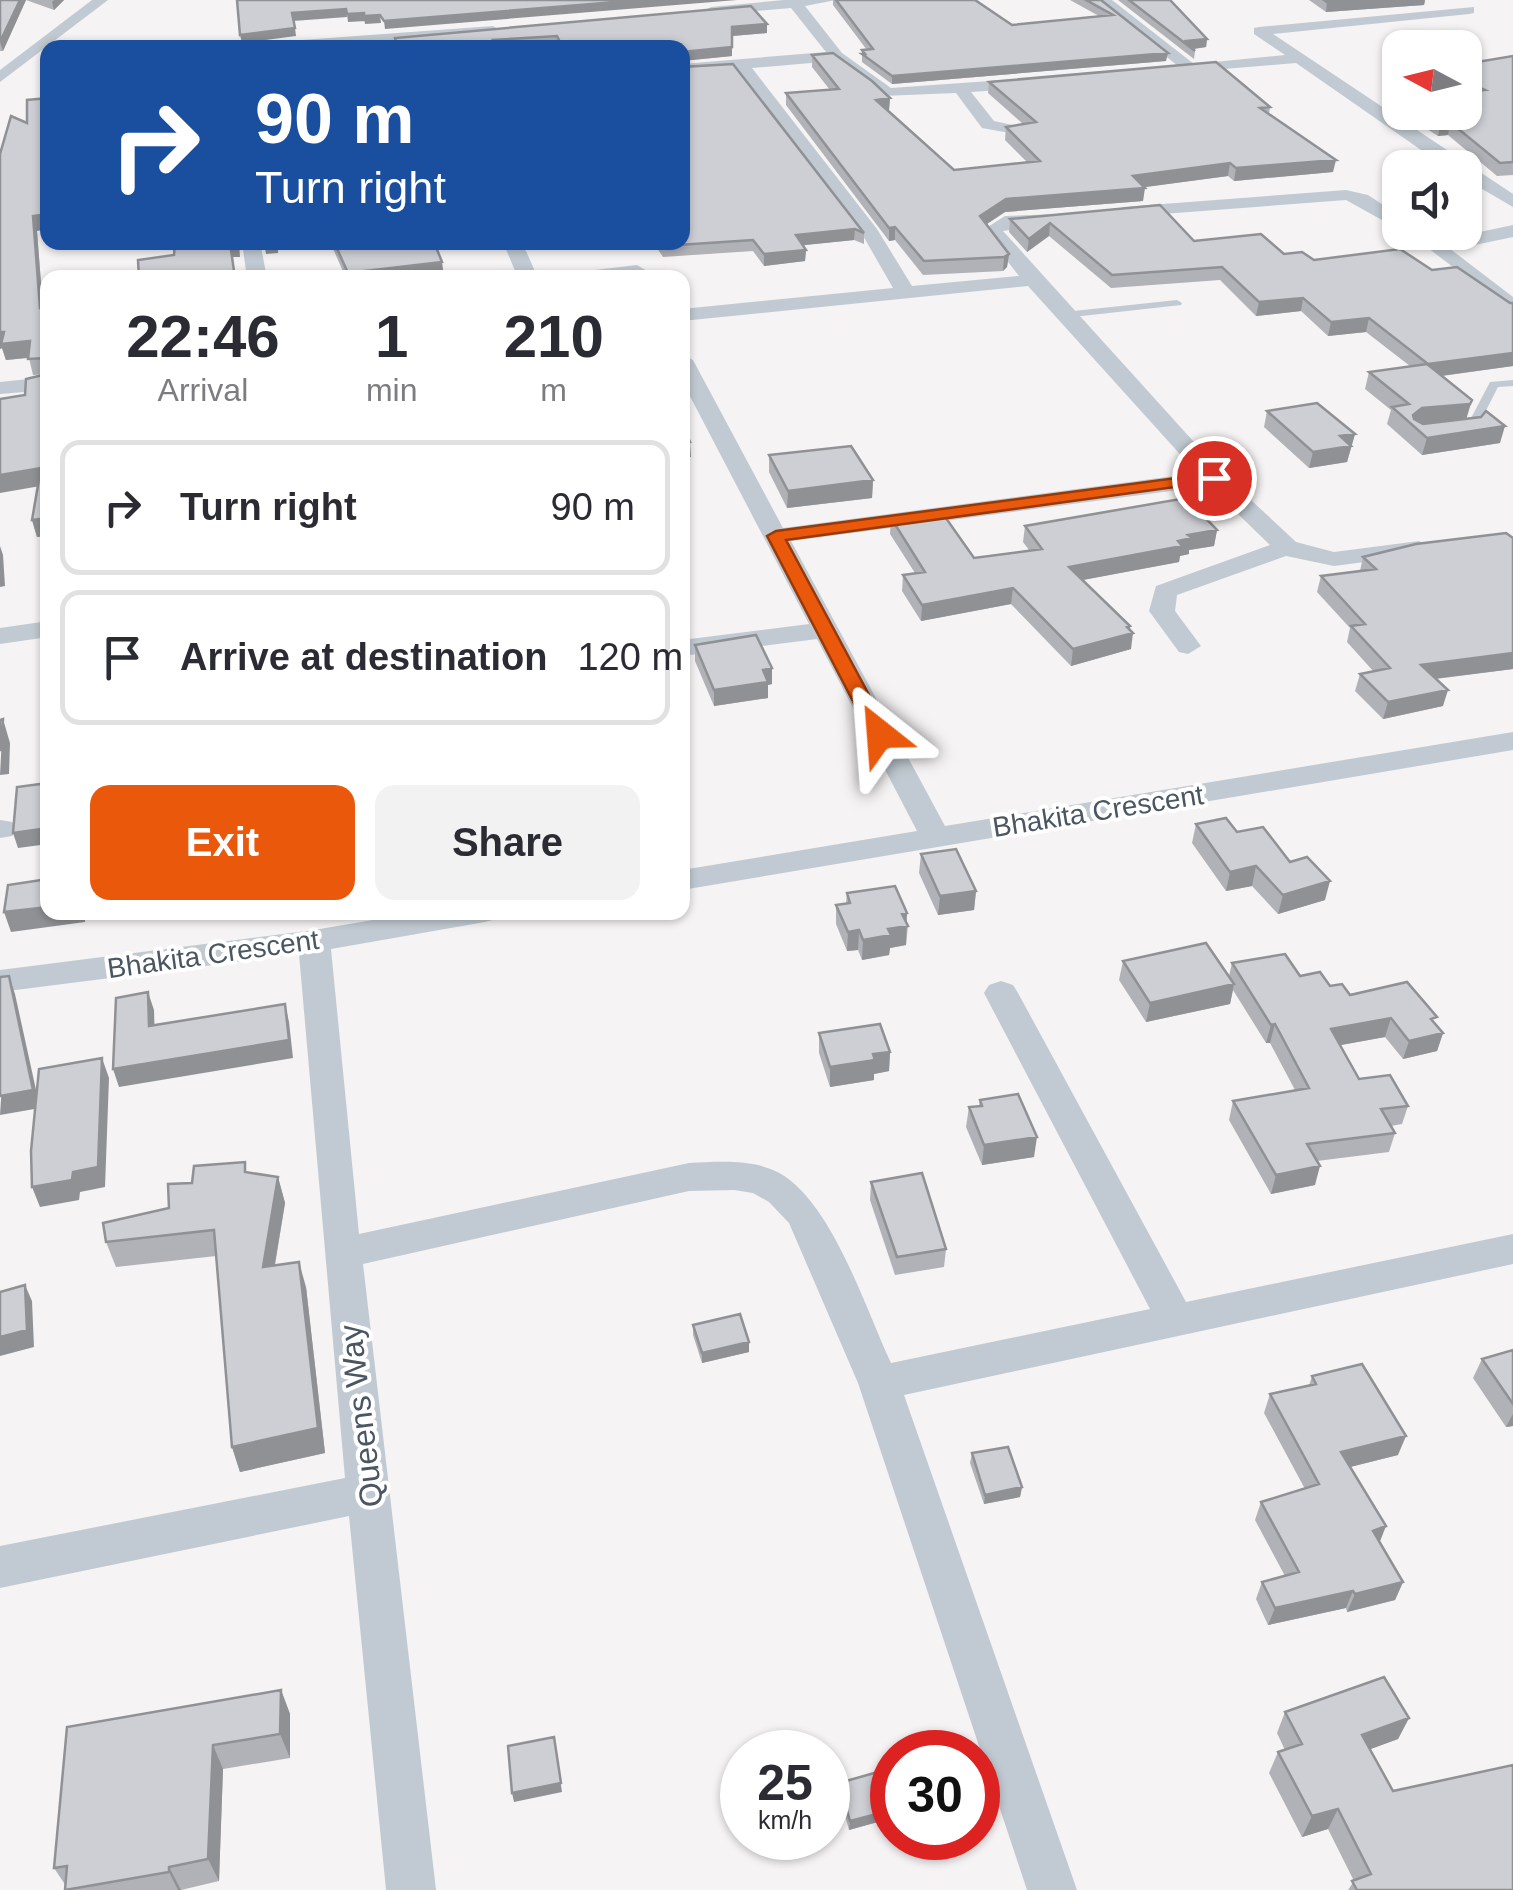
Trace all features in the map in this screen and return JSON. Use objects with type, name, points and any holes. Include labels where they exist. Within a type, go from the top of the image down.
[{"type":"street","points":[[48,40],[101,0]]},
{"type":"street","points":[[700,12],[829,0]]},
{"type":"street","points":[[1103,0],[1191,69]]},
{"type":"street","points":[[794,2],[837,56],[888,93],[1057,80]]},
{"type":"street","points":[[1433,150],[1294,59],[1258,30],[1470,10]]},
{"type":"street","points":[[355,40],[516,28]]},
{"type":"street","points":[[0,76],[40,46]]},
{"type":"street","points":[[690,68],[837,56]]},
{"type":"street","points":[[1153,72],[1294,59]]},
{"type":"street","points":[[19,62],[40,61]]},
{"type":"street","points":[[742,64],[870,232],[906,293]]},
{"type":"street","points":[[961,88],[988,124],[1015,131]]},
{"type":"street","points":[[1482,182],[1513,202]]},
{"type":"street","points":[[1382,213],[1362,200],[1336,195],[1090,214],[994,226],[995,235],[1064,315],[1214,478],[1287,546],[1308,556],[1334,559],[1442,545]]},
{"type":"street","points":[[1482,237],[1513,231]]},
{"type":"street","points":[[1438,250],[1513,307]]},
{"type":"street","points":[[690,314],[1033,280]]},
{"type":"street","points":[[690,375],[936,838]]},
{"type":"street","points":[[0,388],[40,385]]},
{"type":"street","points":[[776,536],[1214,478]]},
{"type":"street","points":[[1188,646],[1162,611],[1165,591],[1287,546]]},
{"type":"street","points":[[0,636],[40,630]]},
{"type":"street","points":[[690,647],[824,630]]},
{"type":"street","name":"Bhakita Crescent","points":[[690,879],[1511,744]]},
{"type":"street","name":"Bhakita Crescent","points":[[0,982],[314,941],[437,920]]},
{"type":"street","name":"Queens Way","points":[[314,941],[342,1254],[411,1890]]},
{"type":"street","points":[[1001,993],[1176,1320]]},
{"type":"street","points":[[342,1254],[689,1177],[761,1180],[782,1192],[804,1214],[879,1383],[1052,1890]]},
{"type":"street","points":[[879,1383],[1513,1249]]},
{"type":"street","points":[[0,1567],[370,1492]]},
{"type":"lane","points":[[1064,315],[1177,303]]},
{"type":"lane","points":[[1454,429],[1472,427],[1480,417],[1482,398],[1494,384],[1513,383]]},
{"type":"building","points":[[0,0],[20,0],[0,42]]},
{"type":"building","points":[[237,0],[641,0],[384,21],[380,15],[347,14],[346,9],[292,13],[295,28],[240,35]]},
{"type":"building","points":[[836,0],[975,0],[1012,25],[1113,15],[1086,0],[1101,0],[1168,53],[892,76],[862,54],[862,50],[873,49]]},
{"type":"building","points":[[1129,0],[1170,0],[1207,39],[1186,41],[1195,51]]},
{"type":"building","points":[[751,6],[767,24],[732,27],[732,47],[690,51],[690,40],[559,40],[557,36],[493,40],[395,38]]},
{"type":"building","points":[[833,53],[890,98],[876,100],[954,170],[1040,161],[1006,127],[1036,122],[989,82],[1216,62],[1270,107],[1260,108],[1336,160],[1236,168],[1230,163],[1133,176],[1145,188],[1006,199],[980,216],[1009,254],[924,261],[895,227],[889,228],[786,93],[839,89],[812,55]]},
{"type":"building","points":[[1513,56],[1513,162],[1500,163],[1460,130],[1482,130],[1482,61]]},
{"type":"building","points":[[733,64],[864,233],[855,229],[796,235],[806,250],[764,254],[753,240],[690,244],[690,67]]},
{"type":"building","points":[[40,99],[40,215],[33,216],[40,358],[28,359],[30,341],[1,344],[4,332],[0,332],[0,154],[11,116],[27,123],[27,100]]},
{"type":"building","points":[[1160,205],[1194,241],[1261,234],[1284,254],[1302,252],[1314,260],[1402,250],[1432,270],[1457,267],[1513,303],[1513,353],[1428,364],[1369,318],[1331,322],[1303,298],[1259,302],[1222,267],[1112,275],[1050,223],[1029,239],[1010,219]]},
{"type":"building","points":[[174,250],[231,250],[234,270],[139,270],[138,260],[174,255]]},
{"type":"building","points":[[338,250],[437,250],[442,262],[374,270],[347,270]]},
{"type":"building","points":[[1427,364],[1472,400],[1470,404],[1422,408],[1413,415],[1414,419],[1423,424],[1481,417],[1486,411],[1505,426],[1427,438],[1392,407],[1409,404],[1369,372]]},
{"type":"building","points":[[40,376],[40,468],[0,475],[0,399],[25,395],[26,379]]},
{"type":"building","points":[[1317,403],[1355,434],[1340,436],[1351,446],[1313,452],[1267,411]]},
{"type":"building","points":[[851,446],[873,480],[788,491],[769,455]]},
{"type":"building","points":[[40,474],[40,519],[32,520]]},
{"type":"building","points":[[1186,498],[1217,530],[1188,535],[1192,538],[1178,541],[1182,546],[1069,567],[1133,633],[1073,649],[1013,588],[922,605],[903,575],[925,572],[891,518],[941,511],[974,558],[1042,549],[1025,526]]},
{"type":"building","points":[[1506,533],[1513,538],[1513,653],[1421,665],[1448,690],[1388,702],[1360,674],[1390,668],[1351,626],[1365,624],[1321,576],[1376,569],[1363,557],[1416,544]]},
{"type":"building","points":[[756,635],[772,668],[763,670],[768,682],[714,690],[695,645]]},
{"type":"building","points":[[40,784],[40,829],[13,833],[17,787]]},
{"type":"building","points":[[1226,818],[1237,832],[1263,827],[1290,862],[1307,857],[1330,881],[1283,895],[1256,866],[1230,872],[1196,824]]},
{"type":"building","points":[[956,849],[976,891],[940,896],[921,854]]},
{"type":"building","points":[[40,880],[40,908],[4,912],[8,885]]},
{"type":"building","points":[[895,886],[907,913],[902,914],[908,926],[888,929],[891,935],[863,940],[859,930],[848,932],[836,905],[850,903],[847,893]]},
{"type":"building","points":[[1206,943],[1234,984],[1150,1003],[1123,961]]},
{"type":"building","points":[[1285,954],[1300,976],[1320,972],[1330,986],[1342,984],[1350,995],[1407,982],[1437,1017],[1431,1019],[1443,1033],[1409,1041],[1391,1018],[1331,1029],[1359,1079],[1390,1075],[1408,1106],[1381,1109],[1395,1133],[1307,1144],[1320,1166],[1276,1175],[1233,1101],[1309,1088],[1275,1024],[1271,1025],[1232,963]]},
{"type":"building","points":[[9,976],[33,1090],[0,1096],[0,977]]},
{"type":"building","points":[[148,992],[149,1026],[285,1004],[289,1040],[113,1069],[116,998]]},
{"type":"building","points":[[880,1024],[890,1052],[873,1054],[875,1060],[830,1067],[819,1033]]},
{"type":"building","points":[[102,1058],[98,1167],[73,1172],[72,1180],[32,1187],[31,1151],[39,1069]]},
{"type":"building","points":[[1018,1094],[1037,1137],[984,1145],[969,1107],[982,1106],[980,1100]]},
{"type":"building","points":[[245,1162],[245,1172],[278,1177],[263,1267],[299,1262],[318,1428],[232,1447],[214,1230],[106,1242],[103,1223],[169,1208],[168,1184],[192,1183],[194,1166]]},
{"type":"building","points":[[922,1173],[946,1249],[897,1257],[871,1182]]},
{"type":"building","points":[[25,1285],[27,1330],[0,1337],[0,1292]]},
{"type":"building","points":[[740,1314],[749,1342],[702,1353],[693,1325]]},
{"type":"building","points":[[1513,1350],[1513,1404],[1482,1359]]},
{"type":"building","points":[[1362,1364],[1406,1436],[1341,1452],[1386,1526],[1373,1531],[1403,1582],[1275,1608],[1262,1582],[1299,1572],[1261,1502],[1319,1484],[1270,1394],[1316,1384],[1312,1376]]},
{"type":"building","points":[[1008,1447],[1022,1487],[985,1495],[972,1453]]},
{"type":"building","points":[[1384,1677],[1409,1718],[1362,1735],[1393,1791],[1513,1765],[1513,1890],[1357,1890],[1352,1881],[1371,1874],[1338,1809],[1312,1816],[1278,1752],[1302,1744],[1285,1712]]},
{"type":"building","points":[[281,1690],[280,1734],[213,1745],[208,1859],[169,1867],[169,1872],[65,1890],[67,1866],[54,1868],[67,1727]]},
{"type":"building","points":[[554,1737],[561,1783],[512,1793],[508,1746]]},
{"type":"building","points":[[870,1774],[870,1816],[850,1821],[850,1780]]},
{"type":"route","points":[[880,734],[776,536],[1214,478]]}]
